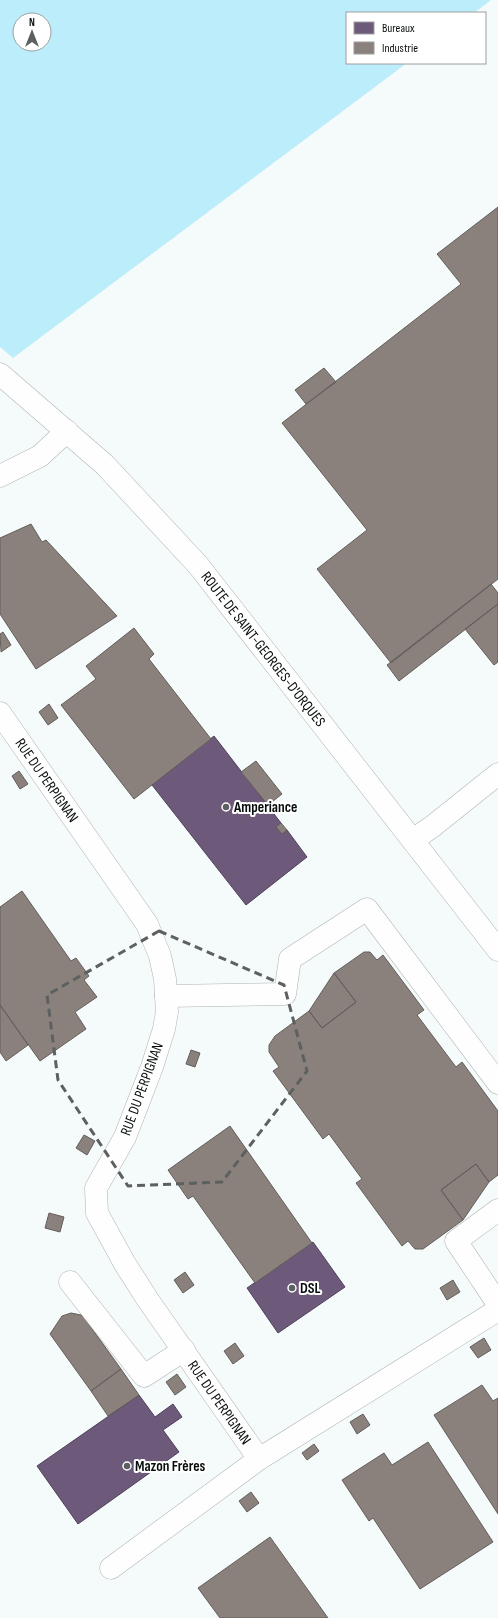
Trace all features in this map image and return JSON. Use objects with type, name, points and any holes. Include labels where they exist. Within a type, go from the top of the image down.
[{"type":"street","name":"ROUTE DE SAINT-GEORGES-D'ORQUES","points":[[0,374],[105,465],[198,565],[498,950]]},
{"type":"street","points":[[0,476],[40,456],[67,431]]},
{"type":"street","name":"RUE DU PERPIGNAN","points":[[0,713],[147,924],[160,956],[165,979],[167,1012],[164,1030],[152,1067],[125,1137],[96,1188],[97,1214],[125,1264],[259,1459]]},
{"type":"street","points":[[413,840],[433,826],[498,774]]},
{"type":"street","points":[[166,996],[285,994],[290,958],[367,910],[498,1083]]},
{"type":"street","points":[[498,1210],[456,1241],[498,1304]]},
{"type":"street","points":[[70,1282],[144,1376],[184,1350]]},
{"type":"street","name":"RUE DU PERPIGNAN","points":[[111,1568],[259,1459],[498,1310]]},
{"type":"highlighted area","points":[[159,931],[284,985],[307,1071],[222,1182],[128,1186],[58,1080],[47,995]]},
{"type":"shaded area","points":[[0,0],[491,0],[475,12],[346,12],[346,64],[406,64],[13,358],[0,347]]},
{"type":"building: Bureaux","points":[[214,736],[281,823],[276,827],[282,834],[287,830],[307,857],[246,905],[152,785]]},
{"type":"building: Bureaux","points":[[313,1242],[345,1287],[278,1333],[247,1288]]},
{"type":"building: Bureaux","points":[[139,1395],[155,1417],[173,1404],[182,1417],[163,1430],[179,1452],[78,1524],[37,1466]]},
{"type":"building: Industrie","points":[[498,207],[498,579],[391,663],[317,569],[367,530],[282,423],[461,284],[437,254]]},
{"type":"building: Industrie","points":[[324,368],[336,382],[306,404],[295,390]]},
{"type":"building: Industrie","points":[[31,524],[42,542],[46,540],[117,616],[36,669],[0,614],[0,538]]},
{"type":"building: Industrie","points":[[491,584],[498,593],[498,604],[399,681],[387,665]]},
{"type":"building: Industrie","points":[[498,604],[498,662],[494,665],[465,629]]},
{"type":"building: Industrie","points":[[134,628],[154,654],[149,659],[211,739],[134,799],[61,705],[96,679],[86,666]]},
{"type":"building: Industrie","points":[[3,632],[11,645],[1,652],[0,634]]},
{"type":"building: Industrie","points":[[49,704],[58,718],[48,725],[39,712]]},
{"type":"building: Industrie","points":[[256,761],[282,794],[268,805],[241,772]]},
{"type":"building: Industrie","points":[[19,771],[28,784],[20,789],[12,776]]},
{"type":"building: Industrie","points":[[281,823],[287,830],[282,834],[276,827]]},
{"type":"building: Industrie","points":[[22,891],[71,961],[76,958],[89,976],[84,980],[97,997],[75,1012],[86,1029],[40,1061],[0,1005],[0,907]]},
{"type":"building: Industrie","points":[[364,952],[370,952],[377,960],[383,955],[424,1010],[417,1015],[456,1067],[462,1062],[498,1111],[498,1175],[489,1182],[476,1164],[441,1190],[463,1220],[423,1249],[415,1249],[408,1241],[402,1246],[356,1183],[362,1179],[329,1134],[323,1139],[273,1071],[279,1067],[269,1052],[269,1045],[275,1036],[309,1011],[322,1028],[356,1002],[334,973]]},
{"type":"building: Industrie","points":[[334,973],[356,1002],[322,1028],[309,1011]]},
{"type":"building: Industrie","points":[[0,1005],[28,1045],[6,1061],[0,1052]]},
{"type":"building: Industrie","points":[[191,1050],[200,1053],[195,1067],[186,1064]]},
{"type":"building: Industrie","points":[[230,1126],[312,1243],[255,1283],[193,1196],[188,1199],[168,1170]]},
{"type":"building: Industrie","points":[[84,1135],[95,1141],[87,1155],[76,1148]]},
{"type":"building: Industrie","points":[[476,1164],[489,1182],[463,1220],[441,1190]]},
{"type":"building: Industrie","points":[[49,1213],[64,1217],[60,1232],[45,1228]]},
{"type":"building: Industrie","points":[[185,1272],[194,1285],[183,1293],[174,1280]]},
{"type":"building: Industrie","points":[[453,1280],[460,1292],[447,1300],[440,1288]]},
{"type":"building: Industrie","points":[[71,1313],[81,1315],[85,1319],[121,1369],[91,1391],[50,1334],[62,1316]]},
{"type":"building: Industrie","points":[[484,1338],[491,1350],[478,1358],[470,1347]]},
{"type":"building: Industrie","points":[[235,1343],[244,1356],[233,1364],[224,1351]]},
{"type":"building: Industrie","points":[[121,1369],[139,1395],[108,1416],[91,1391]]},
{"type":"building: Industrie","points":[[177,1374],[186,1387],[175,1395],[166,1382]]},
{"type":"building: Industrie","points":[[482,1385],[493,1401],[498,1398],[498,1514],[434,1415]]},
{"type":"building: Industrie","points":[[363,1414],[370,1425],[357,1434],[350,1422]]},
{"type":"building: Industrie","points":[[428,1442],[493,1542],[420,1589],[373,1518],[369,1521],[342,1480],[384,1453],[392,1465]]},
{"type":"building: Industrie","points":[[314,1444],[319,1451],[307,1460],[302,1453]]},
{"type":"building: Industrie","points":[[251,1492],[259,1503],[247,1512],[239,1501]]},
{"type":"building: Industrie","points":[[270,1537],[328,1618],[220,1618],[198,1588]]},
{"type":"place","name":"Amperiance","points":[[226,807]]},
{"type":"place","name":"DSL","points":[[292,1288]]},
{"type":"place","name":"Mazon Frères","points":[[127,1466]]}]
